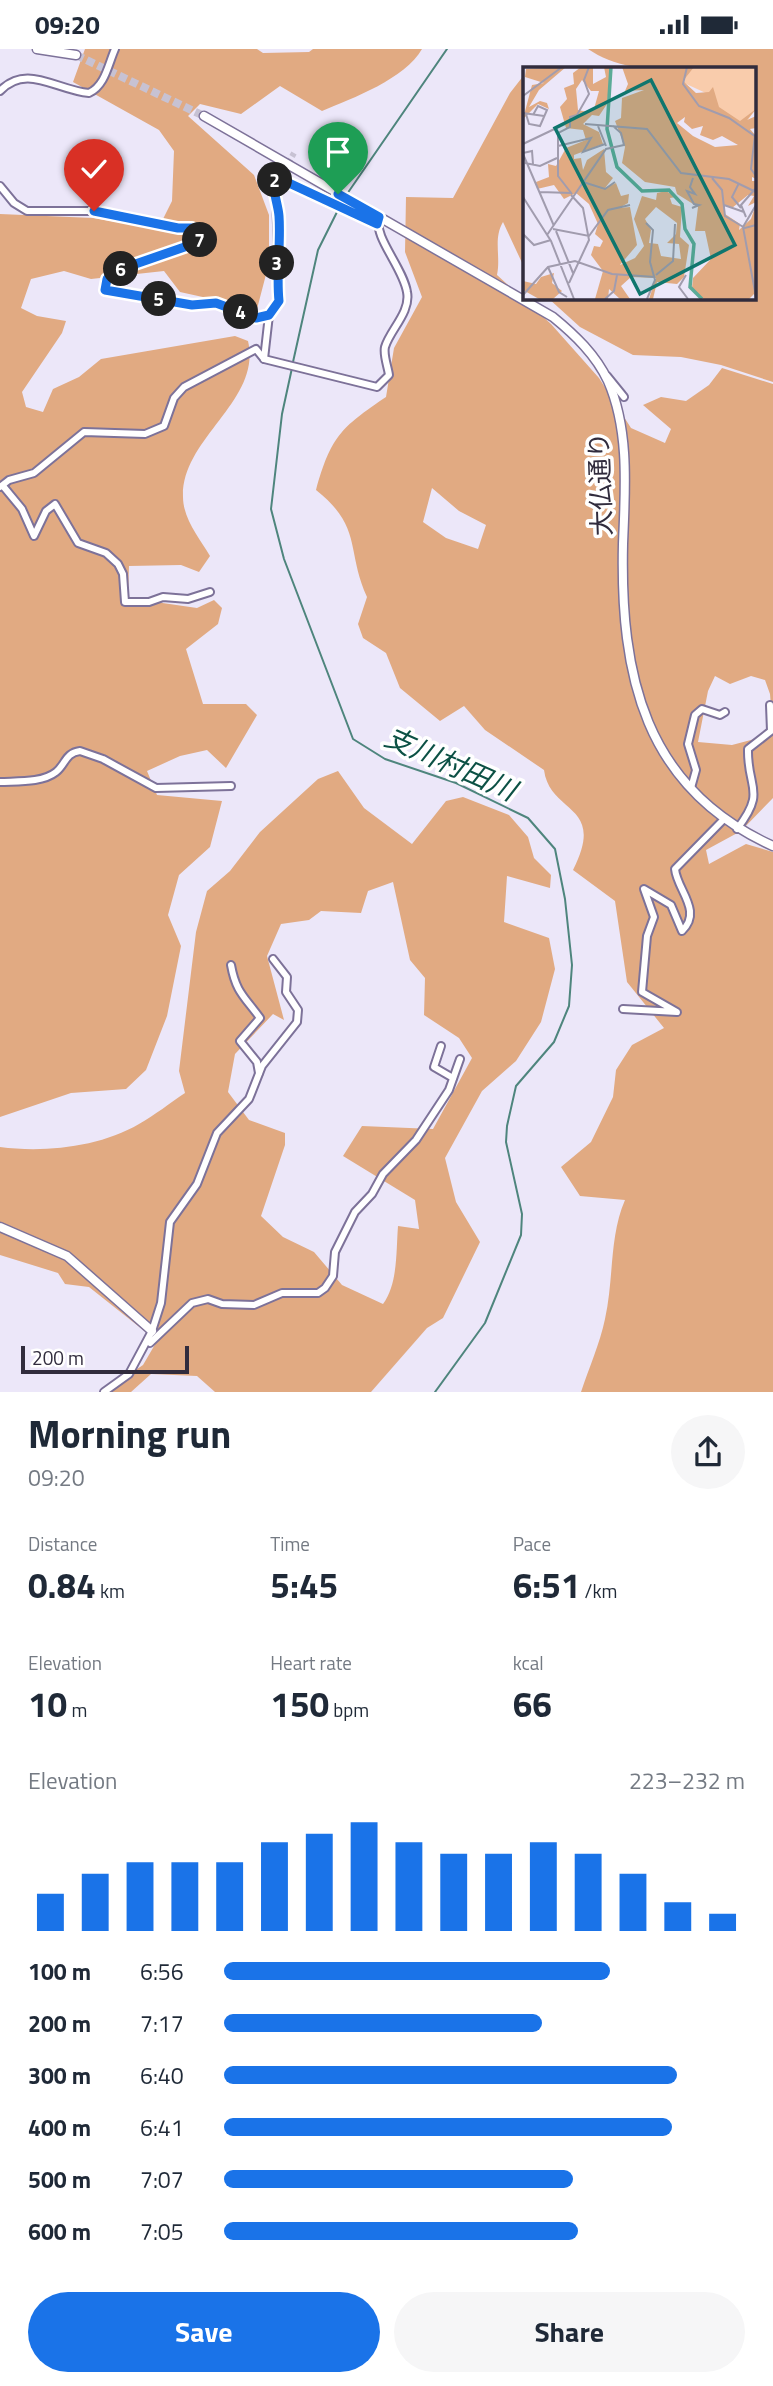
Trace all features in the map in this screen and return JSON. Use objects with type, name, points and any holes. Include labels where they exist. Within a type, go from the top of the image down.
[{"type":"street","points":[[37,49],[76,55]]},
{"type":"street","points":[[0,91],[10,81],[23,76],[89,93],[101,83],[115,49]]},
{"type":"street","name":"大仏通り","points":[[204,116],[353,202],[378,220],[553,317],[588,350],[605,376],[616,407],[623,442],[625,645],[632,679],[663,753],[691,788],[737,829],[773,846]]},
{"type":"street","points":[[264,359],[269,315],[279,301],[276,259],[279,217],[274,183],[276,177],[283,172]]},
{"type":"street","points":[[210,592],[188,599],[163,597],[149,602],[125,602],[123,574],[118,563],[106,553],[78,543],[55,504],[46,511],[34,536],[22,509],[1,486],[9,480],[34,473],[84,432],[127,434],[155,431],[164,426],[174,398],[184,387],[256,349],[264,359],[377,387],[386,380],[389,375],[385,348],[404,310],[408,293],[396,260],[379,234],[378,220],[347,210],[276,177]]},
{"type":"street","points":[[0,186],[14,203],[27,211],[94,211],[178,228],[192,228],[199,232],[199,242],[121,269],[107,279],[105,290],[192,305],[216,303],[256,318],[269,315]]},
{"type":"street","points":[[605,376],[624,397]]},
{"type":"street","points":[[737,829],[752,810],[755,798],[747,749],[771,731],[770,705]]},
{"type":"street","points":[[691,788],[696,770],[688,744],[695,715],[702,709],[720,716],[725,712]]},
{"type":"street","points":[[0,782],[46,777],[57,772],[67,756],[80,751],[103,759],[156,788],[231,786]]},
{"type":"street","points":[[623,1009],[677,1012],[642,992],[647,936],[654,917],[644,889],[671,905],[682,931],[685,929],[689,905],[676,869],[724,819]]},
{"type":"street","points":[[104,1392],[129,1374],[152,1331],[161,1303],[170,1222],[197,1184],[217,1133],[249,1099],[262,1066],[298,1022],[299,1014],[286,992],[287,977],[273,959]]},
{"type":"street","points":[[231,965],[242,999],[260,1018],[240,1041],[257,1062],[259,1075]]},
{"type":"street","points":[[441,1046],[434,1067],[453,1078]]},
{"type":"street","points":[[144,1350],[192,1303],[208,1299],[222,1304],[254,1305],[282,1293],[318,1293],[325,1288],[333,1276],[335,1252],[355,1212],[372,1194],[383,1174],[416,1140],[449,1090],[460,1059]]},
{"type":"street","points":[[0,1227],[67,1256],[152,1331]]},
{"type":"shaded area","points":[[85,49],[257,49],[263,53],[309,52],[313,49],[422,49],[404,70],[363,94],[322,111],[280,86],[241,114],[200,104],[188,116],[254,175],[269,215],[269,263],[257,309],[180,292],[164,271],[91,279],[64,271],[31,279],[21,308],[37,316],[66,321],[62,333],[22,392],[26,407],[43,412],[53,389],[79,377],[101,359],[235,336],[248,341],[249,363],[243,382],[233,401],[194,456],[186,476],[183,497],[186,513],[210,556],[199,572],[181,565],[129,566],[128,598],[197,608],[214,600],[222,608],[218,624],[186,649],[203,704],[246,704],[257,715],[226,768],[207,750],[180,756],[147,771],[157,795],[222,801],[210,847],[179,875],[168,915],[181,946],[167,1016],[146,1070],[126,1089],[71,1093],[0,1117],[0,214],[93,218],[158,229],[172,201],[174,151],[159,130],[73,82]]},
{"type":"shaded area","points":[[588,49],[773,49],[773,382],[721,365],[681,357],[633,355],[580,327],[549,299],[756,299],[756,67],[636,67],[606,59]]},
{"type":"shaded area","points":[[523,76],[523,265],[503,222],[498,235],[497,275],[551,324],[599,378],[631,428],[665,443],[671,429],[643,405],[661,397],[686,401],[709,385],[722,368],[773,384],[773,731],[770,694],[765,680],[751,676],[730,684],[715,676],[708,691],[698,742],[732,745],[773,734],[773,798],[741,831],[706,850],[709,864],[746,844],[773,852],[773,1392],[581,1392],[605,1319],[616,1229],[625,1200],[580,1196],[561,1167],[591,1142],[613,1097],[616,1070],[632,1045],[664,1028],[627,982],[615,901],[573,870],[582,848],[584,832],[580,821],[548,784],[544,770],[485,730],[464,706],[440,721],[400,688],[386,653],[363,638],[358,624],[367,597],[351,540],[341,516],[316,490],[327,457],[339,435],[386,397],[394,348],[422,297],[405,252],[406,197],[453,198],[510,93]],"holes":[[[432,488],[459,511],[486,525],[478,549],[446,538],[423,522]]]},
{"type":"shaded area","points":[[338,771],[364,808],[412,844],[446,801],[463,797],[509,815],[528,837],[534,858],[551,875],[550,888],[507,876],[504,922],[549,938],[555,969],[541,1022],[516,1061],[482,1091],[445,1158],[456,1202],[480,1242],[443,1318],[427,1328],[371,1392],[215,1392],[197,1376],[151,1374],[131,1392],[103,1392],[143,1365],[157,1341],[89,1287],[65,1284],[58,1273],[0,1255],[0,1147],[53,1148],[107,1138],[139,1124],[185,1093],[179,1071],[196,932],[207,891],[230,871],[260,832],[318,779]],"holes":[[[393,882],[410,960],[425,978],[424,1015],[459,1038],[472,1058],[433,1129],[362,1126],[343,1156],[415,1200],[419,1229],[398,1226],[394,1277],[383,1304],[342,1285],[314,1252],[283,1237],[261,1216],[285,1145],[285,1133],[249,1120],[228,1092],[235,1054],[273,1014],[284,1020],[267,956],[281,924],[309,920],[321,911],[361,913],[368,891]]]},
{"type":"waterway","name":"支川村田川","points":[[347,194],[447,49]]},
{"type":"waterway","name":"支川村田川","points":[[293,362],[318,250],[344,198]]},
{"type":"waterway","name":"支川村田川","points":[[292,368],[282,414],[271,509],[284,559],[353,739],[385,759],[456,783],[528,818],[555,849],[565,899],[572,965],[569,1006],[554,1042],[516,1086],[507,1126],[506,1142],[522,1214],[521,1235],[485,1323],[435,1392]]},
{"type":"tunnel","points":[[76,55],[204,116]]},
{"type":"tunnel","points":[[283,172],[294,153]]},
{"type":"route","points":[[94,211],[178,228],[192,228],[199,232],[200,239],[199,242],[121,269],[107,279],[105,290],[192,305],[216,303],[256,318],[269,315],[279,301],[276,259],[279,217],[274,183],[276,177],[377,224],[379,217],[338,194]]}]
